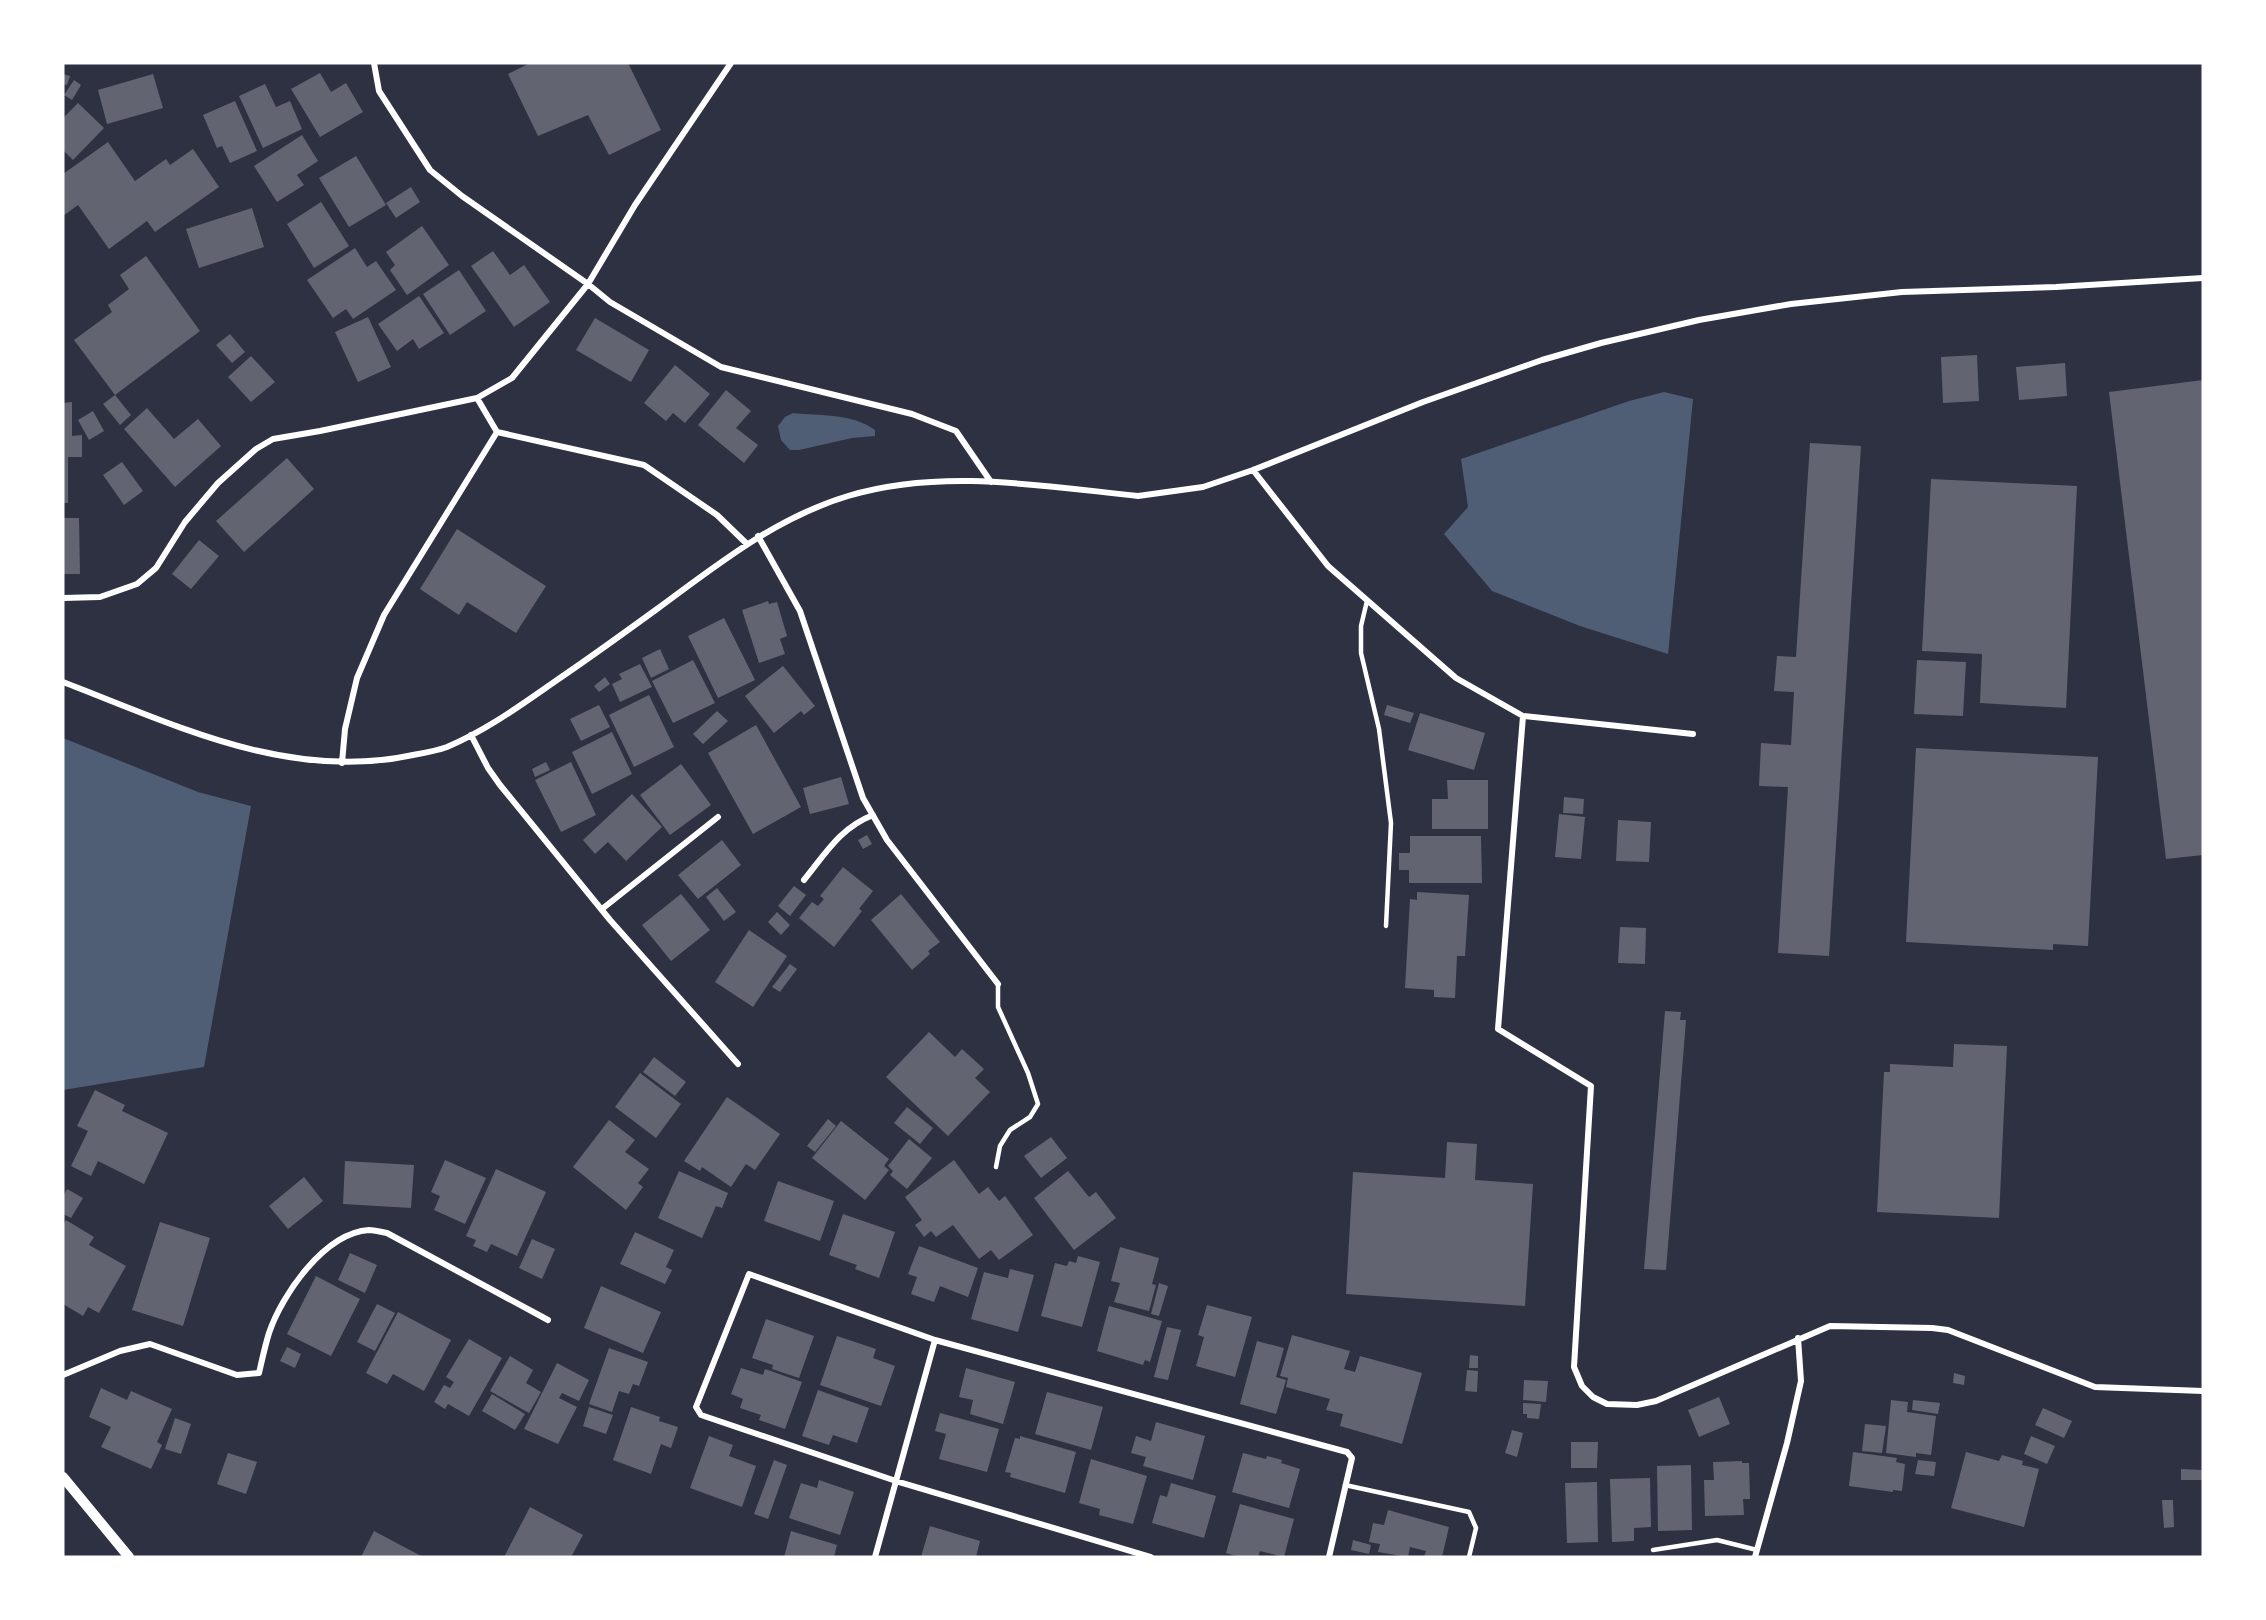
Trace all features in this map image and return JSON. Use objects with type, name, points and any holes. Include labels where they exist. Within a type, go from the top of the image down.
[{"type":"street","points":[[374,63],[379,91],[430,170],[462,196],[588,284],[610,302],[721,367],[912,414],[956,430],[991,482]]},
{"type":"street","points":[[63,598],[100,597],[137,584],[156,568],[185,522],[218,483],[256,449],[273,439],[477,398],[512,378],[588,284],[635,205],[731,63]]},
{"type":"street","points":[[63,682],[221,742],[284,758],[342,763],[387,761],[444,748],[499,721],[758,536],[822,505],[873,489],[907,483],[991,482],[1138,496],[1203,487],[1252,470],[1423,402],[1542,360],[1601,343],[1699,320],[1791,304],[1902,292],[2056,287],[2203,278]]},
{"type":"street","points":[[477,398],[497,432],[644,465],[717,515],[747,543]]},
{"type":"street","points":[[342,763],[345,729],[357,678],[384,615],[497,432]]},
{"type":"street","points":[[1252,470],[1328,566],[1456,678],[1523,716],[1693,734]]},
{"type":"street","points":[[758,536],[800,611],[863,798],[887,840],[911,874],[998,984]]},
{"type":"street","points":[[1523,716],[1498,1029],[1591,1086],[1574,1367],[1582,1386],[1593,1397],[1607,1404],[1637,1405],[1656,1401],[1830,1326],[1948,1330],[2095,1386],[2203,1391]]},
{"type":"street","points":[[471,735],[488,768],[602,909],[738,1064]]},
{"type":"street","points":[[804,879],[839,836],[856,822],[873,815]]},
{"type":"street","points":[[602,909],[718,817]]},
{"type":"street","points":[[63,1375],[120,1351],[150,1344],[237,1375],[259,1373],[269,1332],[291,1286],[325,1250],[350,1236],[368,1230],[387,1233],[548,1320]]},
{"type":"street","points":[[1151,1557],[896,1481],[701,1415],[696,1407],[749,1274],[935,1340],[1347,1452],[1352,1458],[1329,1557]]},
{"type":"street","points":[[1756,1554],[1800,1381],[1798,1338]]},
{"type":"street","points":[[875,1557],[935,1340]]},
{"type":"street","points":[[63,1477],[129,1557]]},
{"type":"lane","points":[[1367,601],[1361,626],[1361,653],[1379,729],[1391,823],[1386,926]]},
{"type":"lane","points":[[996,1167],[1000,1146],[1010,1130],[1030,1117],[1038,1104],[1028,1072],[998,1007],[998,984]]},
{"type":"lane","points":[[1345,1485],[1469,1512],[1476,1528],[1468,1557]]},
{"type":"lane","points":[[1653,1550],[1717,1540],[1756,1554]]},
{"type":"water","points":[[1664,392],[1693,399],[1668,654],[1580,626],[1492,591],[1444,534],[1468,507],[1461,459],[1629,401]]},
{"type":"water","points":[[793,413],[846,418],[875,430],[875,436],[790,450],[781,440],[778,426],[785,417]]},
{"type":"water","points":[[63,738],[198,792],[251,806],[204,1067],[63,1090]]},
{"type":"building","points":[[530,63],[628,63],[661,130],[609,155],[588,115],[538,136],[508,74]]},
{"type":"building","points":[[320,73],[331,92],[346,83],[363,112],[320,137],[291,89]]},
{"type":"building","points":[[63,74],[70,76],[67,85],[63,84]]},
{"type":"building","points":[[153,74],[163,108],[107,124],[98,90]]},
{"type":"building","points":[[74,80],[81,85],[72,100],[64,95]]},
{"type":"building","points":[[265,84],[276,107],[290,101],[302,129],[263,148],[239,96]]},
{"type":"building","points":[[235,101],[257,151],[230,163],[222,146],[217,148],[203,115]]},
{"type":"building","points":[[78,103],[104,128],[73,160],[63,150],[63,118]]},
{"type":"building","points":[[302,135],[318,161],[297,175],[304,185],[277,202],[254,166]]},
{"type":"building","points":[[108,142],[135,181],[166,159],[170,165],[193,149],[219,187],[155,232],[147,221],[109,249],[78,205],[63,216],[63,174]]},
{"type":"building","points":[[356,156],[386,205],[349,227],[319,178]]},
{"type":"building","points":[[411,187],[420,202],[396,218],[386,203]]},
{"type":"building","points":[[321,202],[349,246],[314,268],[287,224]]},
{"type":"building","points":[[252,208],[264,247],[199,268],[186,229]]},
{"type":"building","points":[[422,226],[449,265],[407,295],[390,270],[395,265],[386,252]]},
{"type":"building","points":[[355,248],[367,267],[376,261],[396,290],[353,319],[346,309],[333,318],[307,280]]},
{"type":"building","points":[[493,251],[510,275],[524,265],[550,302],[514,327],[471,266]]},
{"type":"building","points":[[146,256],[200,331],[115,395],[74,340],[112,312],[108,305],[129,289],[120,275]]},
{"type":"building","points":[[459,270],[486,311],[450,335],[423,294]]},
{"type":"building","points":[[419,296],[444,333],[419,349],[413,339],[397,351],[378,324]]},
{"type":"building","points":[[368,317],[391,367],[358,382],[335,332]]},
{"type":"building","points":[[595,318],[649,350],[631,382],[576,350]]},
{"type":"building","points":[[230,334],[245,352],[232,363],[216,345]]},
{"type":"building","points":[[1977,355],[1979,401],[1943,403],[1941,357]]},
{"type":"building","points":[[251,356],[275,382],[251,402],[228,377]]},
{"type":"building","points":[[2065,363],[2067,396],[2019,400],[2016,367]]},
{"type":"building","points":[[675,365],[710,394],[685,423],[673,413],[666,421],[644,403]]},
{"type":"building","points":[[2203,380],[2203,855],[2166,859],[2109,392]]},
{"type":"building","points":[[726,390],[751,411],[736,428],[758,445],[744,463],[698,425]]},
{"type":"building","points":[[115,395],[131,415],[120,425],[103,404]]},
{"type":"building","points":[[72,402],[72,436],[82,435],[82,457],[68,457],[68,503],[63,503],[63,403]]},
{"type":"building","points":[[147,408],[174,439],[198,419],[221,446],[175,487],[124,429]]},
{"type":"building","points":[[93,411],[104,431],[89,440],[78,420]]},
{"type":"building","points":[[1810,443],[1861,446],[1829,956],[1778,953],[1788,787],[1759,786],[1761,743],[1791,745],[1794,692],[1774,691],[1777,656],[1796,657]]},
{"type":"building","points":[[287,458],[314,489],[244,552],[216,521]]},
{"type":"building","points":[[122,462],[143,491],[124,505],[103,475]]},
{"type":"building","points":[[1931,479],[2077,486],[2066,708],[1980,703],[1982,654],[1922,651]]},
{"type":"building","points":[[63,518],[79,518],[80,574],[63,574]]},
{"type":"building","points":[[457,529],[546,586],[516,633],[467,602],[459,615],[420,589]]},
{"type":"building","points":[[199,540],[219,556],[191,589],[172,574]]},
{"type":"building","points":[[768,601],[769,604],[777,602],[787,636],[780,639],[785,654],[759,663],[742,610]]},
{"type":"building","points":[[724,618],[755,680],[718,698],[688,636]]},
{"type":"building","points":[[660,649],[669,669],[651,678],[642,658]]},
{"type":"building","points":[[693,660],[715,703],[673,723],[652,681]]},
{"type":"building","points":[[1917,660],[1966,662],[1963,716],[1914,714]]},
{"type":"building","points":[[640,664],[652,687],[620,702],[612,684],[622,679],[619,674]]},
{"type":"building","points":[[783,666],[815,706],[804,715],[801,711],[774,733],[745,696]]},
{"type":"building","points":[[605,677],[610,684],[599,692],[594,686]]},
{"type":"building","points":[[649,695],[674,747],[634,767],[609,715]]},
{"type":"building","points":[[599,705],[610,727],[581,741],[570,719]]},
{"type":"building","points":[[1387,705],[1414,713],[1410,723],[1384,715]]},
{"type":"building","points":[[717,711],[728,721],[703,744],[693,734]]},
{"type":"building","points":[[1420,713],[1485,733],[1474,770],[1408,750]]},
{"type":"building","points":[[756,725],[801,807],[753,834],[708,753]]},
{"type":"building","points":[[612,732],[632,774],[592,794],[572,752]]},
{"type":"building","points":[[1916,748],[2098,757],[2088,946],[2053,944],[2053,950],[1906,942]]},
{"type":"building","points":[[546,762],[550,770],[535,777],[532,769]]},
{"type":"building","points":[[571,762],[596,815],[561,832],[535,780]]},
{"type":"building","points":[[681,764],[711,805],[670,835],[640,795]]},
{"type":"building","points":[[841,777],[849,804],[810,814],[803,788]]},
{"type":"building","points":[[1447,780],[1488,780],[1488,829],[1432,829],[1432,799],[1448,799]]},
{"type":"building","points":[[632,794],[662,827],[626,861],[608,842],[595,854],[583,840]]},
{"type":"building","points":[[1564,797],[1584,799],[1583,814],[1563,813]]},
{"type":"building","points":[[1559,814],[1585,817],[1581,859],[1555,857]]},
{"type":"building","points":[[1618,820],[1651,822],[1649,862],[1616,861]]},
{"type":"building","points":[[867,835],[872,844],[863,849],[858,840]]},
{"type":"building","points":[[1410,836],[1481,836],[1482,883],[1409,883],[1409,870],[1399,870],[1399,853],[1410,853]]},
{"type":"building","points":[[722,840],[741,865],[698,899],[678,875]]},
{"type":"building","points":[[843,867],[873,891],[859,909],[862,911],[834,947],[799,918],[812,902],[818,906],[824,899],[820,896]]},
{"type":"building","points":[[794,886],[806,895],[790,916],[778,906]]},
{"type":"building","points":[[717,888],[736,912],[724,921],[706,897]]},
{"type":"building","points":[[1417,892],[1469,895],[1465,956],[1457,956],[1455,998],[1434,997],[1434,990],[1405,988],[1410,899],[1417,900]]},
{"type":"building","points":[[681,894],[710,930],[671,961],[642,925]]},
{"type":"building","points":[[901,894],[940,942],[928,951],[930,954],[912,970],[871,920]]},
{"type":"building","points":[[777,912],[790,925],[781,935],[768,922]]},
{"type":"building","points":[[1620,927],[1646,928],[1645,964],[1618,963]]},
{"type":"building","points":[[749,930],[787,956],[753,1007],[715,982]]},
{"type":"building","points":[[790,964],[797,969],[780,992],[772,987]]},
{"type":"building","points":[[1665,1011],[1681,1012],[1680,1020],[1686,1020],[1666,1270],[1644,1269]]},
{"type":"building","points":[[929,1032],[955,1057],[962,1049],[984,1069],[975,1078],[990,1092],[948,1136],[886,1077]]},
{"type":"building","points":[[1954,1044],[2007,1046],[1999,1218],[1877,1212],[1884,1072],[1890,1072],[1890,1064],[1953,1067]]},
{"type":"building","points":[[654,1057],[686,1082],[675,1096],[643,1072]]},
{"type":"building","points":[[640,1073],[681,1104],[656,1138],[615,1107]]},
{"type":"building","points":[[95,1090],[125,1105],[122,1111],[168,1133],[144,1184],[98,1161],[91,1176],[71,1166],[88,1131],[77,1126]]},
{"type":"building","points":[[727,1097],[780,1134],[755,1170],[746,1164],[731,1187],[702,1167],[700,1171],[684,1161]]},
{"type":"building","points":[[907,1107],[933,1128],[920,1144],[894,1123]]},
{"type":"building","points":[[828,1119],[836,1126],[815,1152],[807,1146]]},
{"type":"building","points":[[609,1120],[635,1140],[625,1152],[649,1169],[638,1183],[643,1187],[626,1210],[573,1167]]},
{"type":"building","points":[[841,1121],[889,1159],[884,1166],[889,1170],[865,1200],[812,1158]]},
{"type":"building","points":[[1051,1137],[1067,1158],[1041,1178],[1024,1156]]},
{"type":"building","points":[[909,1139],[932,1158],[907,1189],[890,1175],[893,1171],[888,1166]]},
{"type":"building","points":[[1447,1142],[1477,1144],[1475,1180],[1533,1184],[1525,1306],[1346,1294],[1353,1172],[1445,1178]]},
{"type":"building","points":[[445,1160],[486,1178],[465,1224],[434,1210],[440,1196],[431,1192]]},
{"type":"building","points":[[954,1160],[979,1194],[988,1187],[999,1201],[1005,1196],[1033,1235],[999,1260],[991,1250],[979,1259],[953,1225],[936,1237],[931,1231],[924,1237],[915,1225],[922,1220],[905,1197]]},
{"type":"building","points":[[345,1161],[414,1165],[411,1208],[343,1204]]},
{"type":"building","points":[[496,1169],[546,1192],[517,1256],[491,1244],[487,1252],[473,1246],[476,1240],[466,1236]]},
{"type":"building","points":[[679,1171],[728,1193],[722,1208],[716,1206],[702,1238],[658,1218]]},
{"type":"building","points":[[1068,1171],[1089,1197],[1096,1192],[1116,1218],[1074,1250],[1034,1198]]},
{"type":"building","points":[[304,1177],[323,1201],[288,1229],[269,1206]]},
{"type":"building","points":[[778,1181],[834,1201],[820,1241],[764,1221]]},
{"type":"building","points":[[67,1189],[83,1198],[71,1218],[63,1214],[63,1197]]},
{"type":"building","points":[[843,1214],[895,1232],[879,1278],[855,1269],[857,1265],[829,1255]]},
{"type":"building","points":[[66,1220],[94,1237],[89,1245],[126,1266],[99,1313],[88,1307],[83,1316],[63,1304],[63,1225]]},
{"type":"building","points":[[160,1222],[210,1238],[183,1326],[132,1310]]},
{"type":"building","points":[[635,1232],[674,1250],[666,1267],[672,1270],[665,1284],[620,1264]]},
{"type":"building","points":[[532,1239],[555,1249],[542,1279],[519,1268]]},
{"type":"building","points":[[919,1246],[978,1268],[968,1297],[940,1286],[934,1302],[911,1294],[917,1277],[908,1274]]},
{"type":"building","points":[[1120,1247],[1159,1258],[1152,1284],[1156,1285],[1149,1311],[1114,1302],[1120,1283],[1111,1281]]},
{"type":"building","points":[[350,1253],[377,1265],[365,1293],[338,1280]]},
{"type":"building","points":[[1078,1256],[1100,1262],[1082,1327],[1041,1316],[1055,1263],[1067,1266],[1069,1261],[1076,1263]]},
{"type":"building","points":[[1010,1269],[1034,1275],[1018,1332],[971,1319],[984,1272],[1008,1278]]},
{"type":"building","points":[[316,1276],[360,1299],[331,1356],[287,1334]]},
{"type":"building","points":[[1159,1283],[1168,1286],[1159,1316],[1151,1314]]},
{"type":"building","points":[[601,1286],[661,1312],[643,1353],[584,1328]]},
{"type":"building","points":[[377,1304],[395,1313],[375,1351],[357,1342]]},
{"type":"building","points":[[1207,1305],[1252,1317],[1235,1377],[1196,1366],[1204,1337],[1198,1335]]},
{"type":"building","points":[[1109,1306],[1162,1321],[1150,1362],[1145,1360],[1143,1365],[1097,1351]]},
{"type":"building","points":[[398,1312],[451,1340],[424,1391],[393,1374],[387,1384],[366,1373]]},
{"type":"building","points":[[766,1319],[814,1336],[799,1378],[772,1369],[773,1365],[752,1358]]},
{"type":"building","points":[[1167,1327],[1181,1330],[1168,1380],[1154,1377]]},
{"type":"building","points":[[1292,1335],[1350,1351],[1344,1369],[1355,1372],[1360,1356],[1422,1373],[1402,1444],[1340,1426],[1343,1414],[1326,1410],[1330,1399],[1286,1387],[1288,1378],[1280,1376]]},
{"type":"building","points":[[837,1336],[876,1349],[873,1358],[895,1366],[881,1406],[820,1385]]},
{"type":"building","points":[[469,1339],[502,1358],[469,1416],[448,1404],[445,1409],[434,1402],[444,1385],[450,1388],[454,1382],[446,1377]]},
{"type":"building","points":[[1257,1341],[1284,1348],[1276,1377],[1286,1380],[1276,1414],[1240,1404]]},
{"type":"building","points":[[287,1347],[301,1354],[295,1368],[280,1361]]},
{"type":"building","points":[[609,1348],[648,1362],[639,1386],[633,1384],[629,1394],[619,1391],[612,1412],[589,1404]]},
{"type":"building","points":[[1470,1355],[1478,1356],[1478,1368],[1469,1368]]},
{"type":"building","points":[[510,1356],[533,1370],[526,1383],[541,1392],[529,1413],[490,1391]]},
{"type":"building","points":[[557,1363],[589,1380],[579,1401],[562,1393],[559,1398],[577,1407],[558,1444],[524,1429]]},
{"type":"building","points":[[741,1368],[763,1375],[765,1369],[802,1382],[785,1429],[759,1420],[761,1415],[740,1408],[743,1399],[731,1394]]},
{"type":"building","points":[[966,1368],[1015,1382],[1003,1424],[970,1414],[973,1400],[959,1397]]},
{"type":"building","points":[[1467,1370],[1478,1371],[1477,1392],[1465,1391]]},
{"type":"building","points":[[1954,1373],[1965,1376],[1964,1385],[1953,1383]]},
{"type":"building","points":[[1524,1380],[1548,1381],[1546,1402],[1523,1400]]},
{"type":"building","points":[[101,1388],[127,1400],[131,1391],[172,1409],[157,1442],[162,1445],[151,1469],[101,1447],[111,1427],[89,1417]]},
{"type":"building","points":[[818,1390],[869,1408],[857,1443],[833,1435],[829,1445],[802,1436]]},
{"type":"building","points":[[1047,1392],[1103,1407],[1091,1450],[1035,1434]]},
{"type":"building","points":[[492,1394],[525,1414],[515,1430],[482,1411]]},
{"type":"building","points":[[1719,1397],[1730,1424],[1699,1437],[1688,1410]]},
{"type":"building","points":[[1891,1400],[1908,1402],[1907,1412],[1936,1416],[1931,1455],[1916,1453],[1916,1457],[1886,1453]]},
{"type":"building","points":[[1913,1400],[1940,1403],[1938,1414],[1912,1410]]},
{"type":"building","points":[[1523,1403],[1541,1404],[1539,1419],[1527,1418],[1527,1414],[1523,1414]]},
{"type":"building","points":[[589,1407],[613,1415],[606,1434],[583,1426]]},
{"type":"building","points":[[631,1407],[660,1417],[659,1421],[678,1427],[671,1448],[661,1444],[651,1474],[613,1460]]},
{"type":"building","points":[[2043,1408],[2072,1421],[2064,1438],[2035,1425]]},
{"type":"building","points":[[940,1413],[999,1429],[987,1472],[939,1459],[946,1434],[935,1431]]},
{"type":"building","points":[[175,1418],[191,1424],[181,1454],[165,1449]]},
{"type":"building","points":[[1156,1422],[1205,1436],[1193,1480],[1143,1466],[1146,1457],[1131,1453],[1136,1436],[1151,1441]]},
{"type":"building","points":[[1865,1424],[1886,1426],[1882,1453],[1862,1451]]},
{"type":"building","points":[[1512,1430],[1523,1433],[1517,1457],[1505,1453]]},
{"type":"building","points":[[709,1436],[733,1445],[729,1456],[756,1466],[742,1507],[690,1488]]},
{"type":"building","points":[[1020,1436],[1076,1452],[1065,1493],[1010,1477],[1011,1473],[1005,1472],[1015,1438],[1020,1439]]},
{"type":"building","points":[[2031,1436],[2055,1446],[2047,1464],[2024,1454]]},
{"type":"building","points":[[1571,1442],[1598,1442],[1597,1468],[1571,1468]]},
{"type":"building","points":[[1853,1452],[1897,1458],[1896,1462],[1905,1464],[1902,1491],[1893,1490],[1893,1492],[1849,1486]]},
{"type":"building","points":[[1966,1452],[1999,1461],[2002,1455],[2023,1461],[2022,1465],[2039,1469],[2024,1527],[1951,1508]]},
{"type":"building","points":[[228,1453],[257,1462],[246,1494],[217,1484]]},
{"type":"building","points":[[1243,1453],[1266,1459],[1267,1456],[1282,1460],[1281,1463],[1300,1469],[1289,1508],[1232,1492]]},
{"type":"building","points":[[1091,1459],[1147,1476],[1133,1524],[1099,1515],[1100,1509],[1079,1503]]},
{"type":"building","points":[[774,1460],[787,1465],[768,1519],[754,1514]]},
{"type":"building","points":[[1918,1460],[1936,1462],[1934,1476],[1915,1474]]},
{"type":"building","points":[[1742,1461],[1742,1463],[1749,1463],[1750,1499],[1743,1499],[1744,1515],[1705,1516],[1704,1480],[1714,1480],[1713,1462]]},
{"type":"building","points":[[1691,1465],[1692,1530],[1658,1531],[1657,1466]]},
{"type":"building","points":[[2181,1469],[2203,1470],[2203,1480],[2181,1480]]},
{"type":"building","points":[[1650,1478],[1651,1527],[1634,1528],[1634,1541],[1612,1542],[1610,1479]]},
{"type":"building","points":[[819,1480],[854,1492],[840,1535],[789,1518],[801,1483],[817,1488]]},
{"type":"building","points":[[1597,1482],[1598,1542],[1567,1543],[1565,1483]]},
{"type":"building","points":[[1171,1483],[1216,1496],[1204,1538],[1152,1523],[1160,1495],[1167,1497]]},
{"type":"building","points":[[2162,1500],[2173,1500],[2174,1527],[2164,1528]]},
{"type":"building","points":[[1240,1504],[1294,1519],[1284,1557],[1260,1551],[1258,1557],[1239,1557],[1226,1553]]},
{"type":"building","points":[[530,1507],[583,1535],[571,1557],[504,1557]]},
{"type":"building","points":[[1388,1510],[1449,1527],[1442,1557],[1424,1557],[1426,1551],[1410,1547],[1408,1557],[1378,1552],[1380,1544],[1369,1542],[1373,1523],[1384,1525]]},
{"type":"building","points":[[930,1526],[980,1541],[976,1557],[921,1557]]},
{"type":"building","points":[[374,1531],[423,1557],[361,1557]]},
{"type":"building","points":[[791,1531],[837,1545],[834,1557],[784,1557]]},
{"type":"building","points":[[1353,1540],[1371,1545],[1369,1554],[1351,1550]]}]
